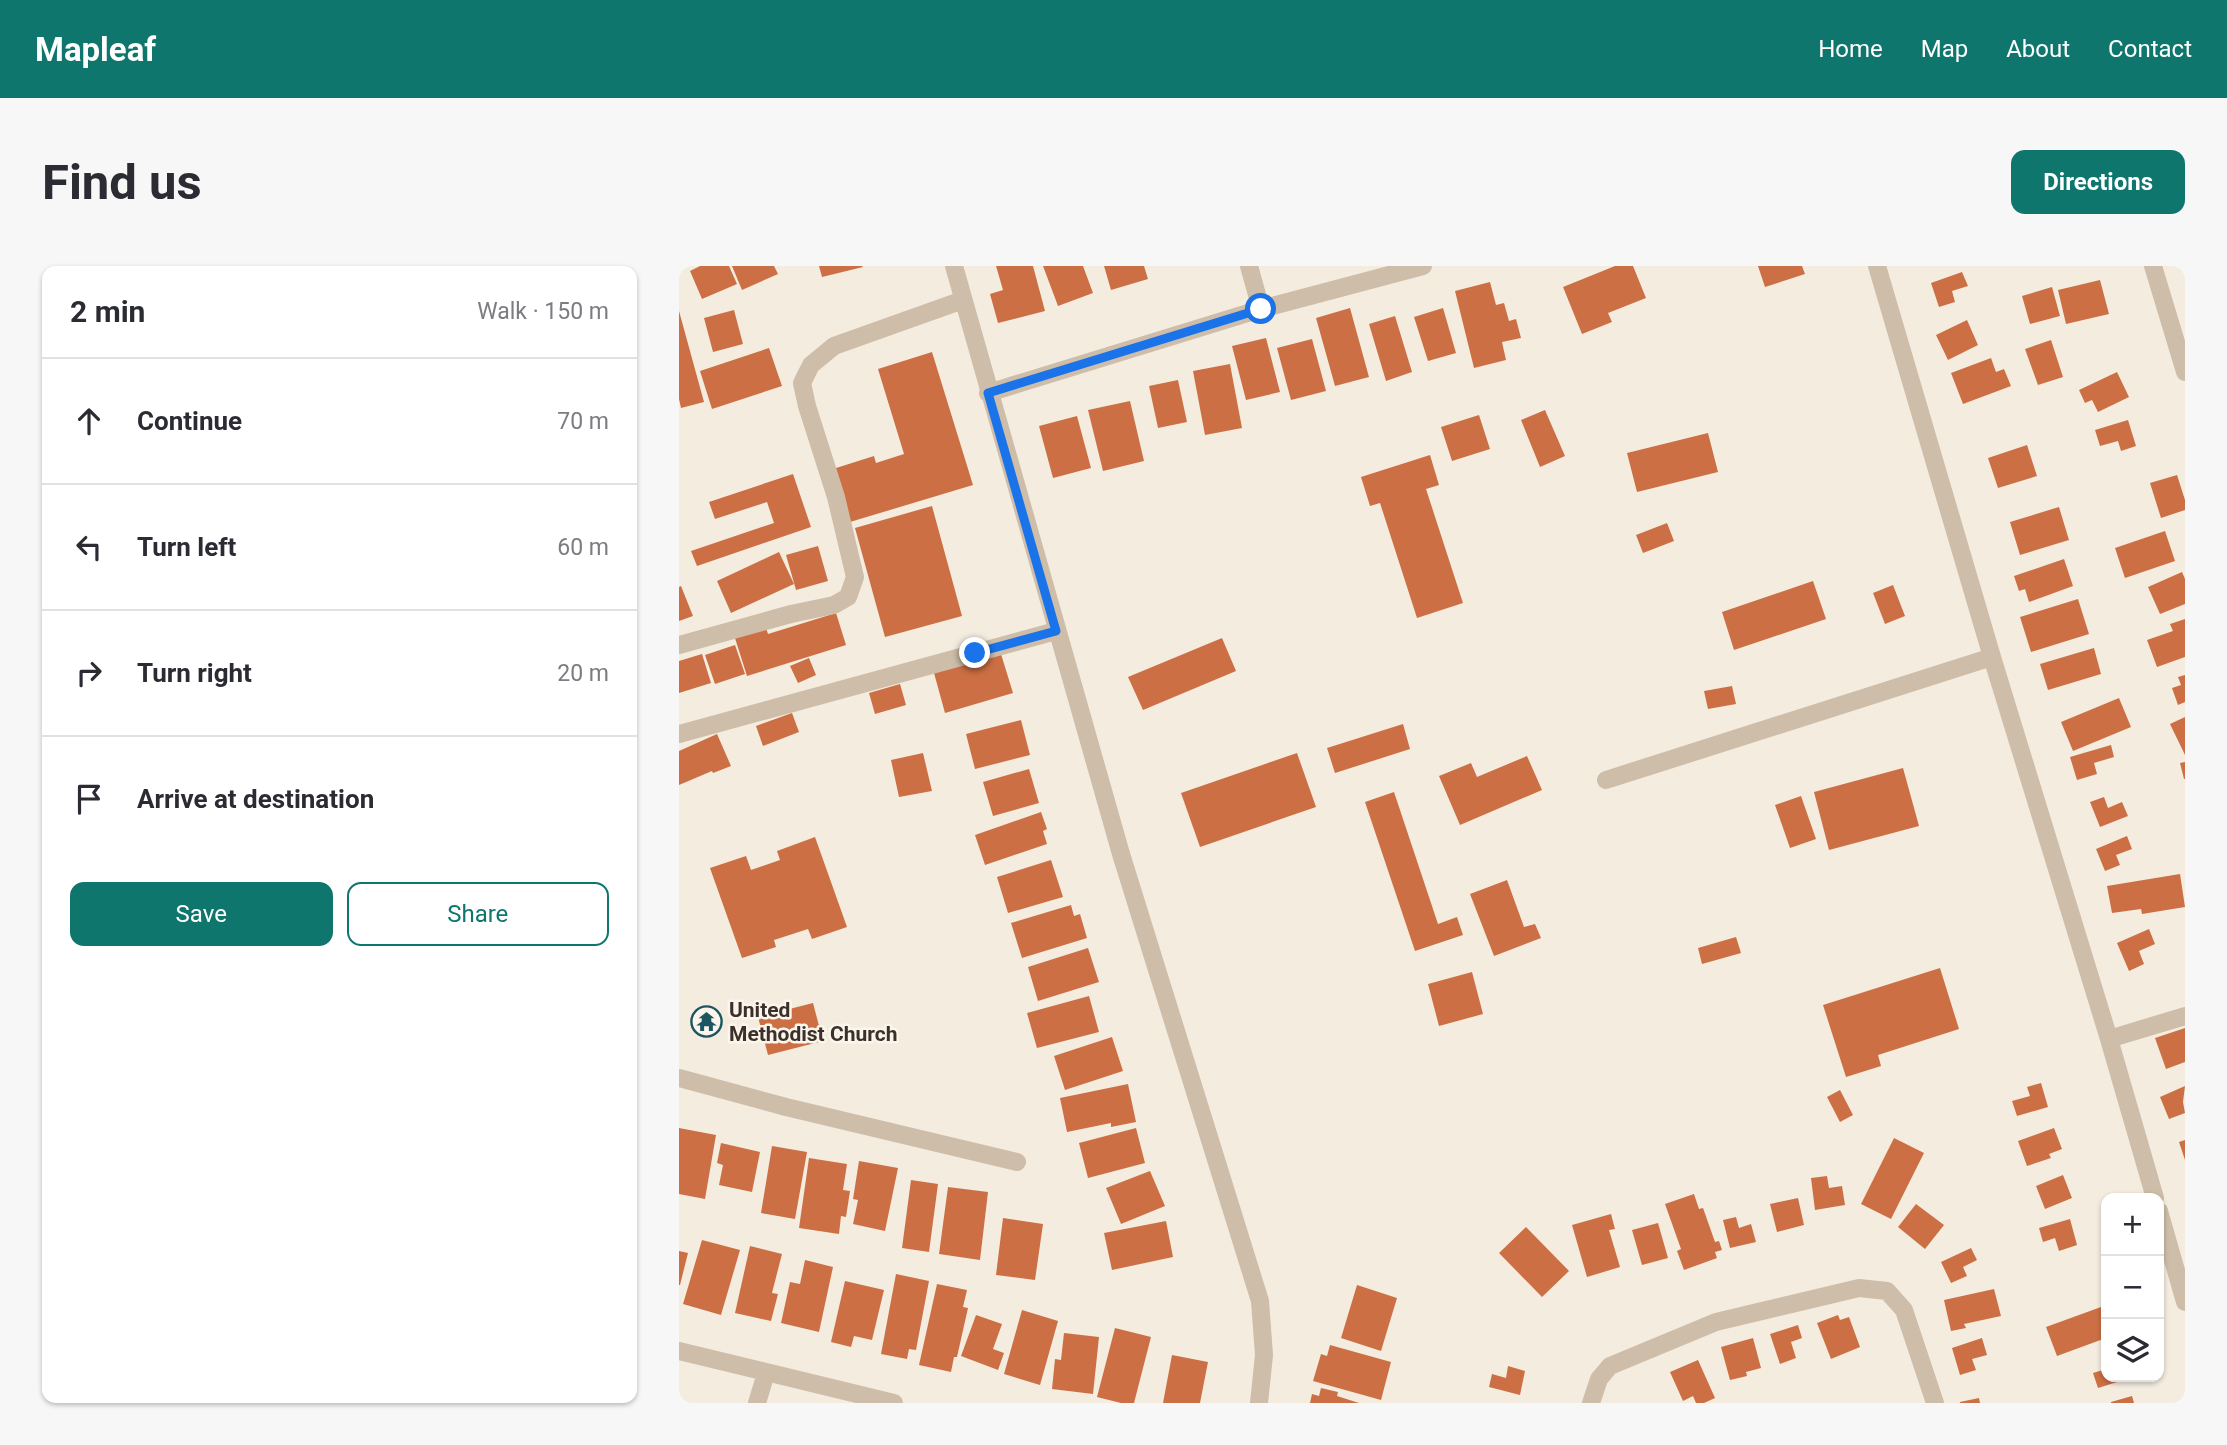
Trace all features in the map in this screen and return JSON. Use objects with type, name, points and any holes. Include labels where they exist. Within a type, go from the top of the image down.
[{"type":"street","points":[[954,266],[1121,854],[1260,1301],[1264,1355],[1259,1403]]},
{"type":"street","points":[[1249,266],[1261,309]]},
{"type":"street","points":[[988,393],[1261,309],[1423,266]]},
{"type":"street","points":[[1877,266],[2154,1193]]},
{"type":"street","points":[[2153,266],[2185,372]]},
{"type":"street","points":[[679,645],[834,605],[848,597],[855,577],[836,496],[802,383],[811,365],[834,346],[963,300]]},
{"type":"street","points":[[679,734],[1056,631]]},
{"type":"street","points":[[1606,780],[1992,657]]},
{"type":"street","points":[[2109,1039],[2185,1016]]},
{"type":"street","points":[[679,1077],[786,1107],[1017,1162]]},
{"type":"street","points":[[2164,1228],[2185,1302]]},
{"type":"street","points":[[1591,1403],[1599,1379],[1610,1366],[1716,1322],[1859,1288],[1887,1292],[1904,1310],[1935,1403]]},
{"type":"street","points":[[679,1352],[894,1403]]},
{"type":"street","points":[[757,1403],[766,1373]]},
{"type":"building","points":[[700,266],[729,266],[737,284],[702,299],[690,271]]},
{"type":"building","points":[[732,266],[774,266],[778,274],[742,290]]},
{"type":"building","points":[[819,266],[862,266],[863,267],[822,277]]},
{"type":"building","points":[[996,266],[1033,266],[1045,311],[998,323],[990,294],[1003,290]]},
{"type":"building","points":[[1043,266],[1083,266],[1093,293],[1058,306]]},
{"type":"building","points":[[1104,266],[1144,266],[1148,279],[1111,290]]},
{"type":"building","points":[[1615,266],[1633,266],[1646,298],[1608,313],[1612,322],[1582,334],[1563,287]]},
{"type":"building","points":[[1758,266],[1802,266],[1805,274],[1765,287]]},
{"type":"building","points":[[1962,272],[1968,286],[1952,291],[1955,302],[1939,307],[1931,283]]},
{"type":"building","points":[[2100,280],[2109,314],[2066,324],[2058,290]]},
{"type":"building","points":[[1490,282],[1496,305],[1504,303],[1509,321],[1516,319],[1521,338],[1502,342],[1506,360],[1474,368],[1455,291]]},
{"type":"building","points":[[2052,287],[2060,316],[2030,324],[2022,296]]},
{"type":"building","points":[[1350,308],[1369,377],[1335,386],[1316,318]]},
{"type":"building","points":[[1443,308],[1456,353],[1428,361],[1414,317]]},
{"type":"building","points":[[734,310],[743,344],[713,352],[704,318]]},
{"type":"building","points":[[679,311],[704,402],[681,408],[679,399]]},
{"type":"building","points":[[1395,316],[1412,372],[1386,381],[1369,324]]},
{"type":"building","points":[[1967,320],[1978,345],[1948,360],[1936,335]]},
{"type":"building","points":[[1266,338],[1280,392],[1246,400],[1232,346]]},
{"type":"building","points":[[1312,339],[1326,391],[1291,400],[1277,348]]},
{"type":"building","points":[[2051,340],[2063,377],[2038,385],[2025,349]]},
{"type":"building","points":[[769,348],[782,386],[712,409],[700,371]]},
{"type":"building","points":[[932,352],[973,485],[850,522],[833,469],[874,456],[876,463],[904,454],[878,369]]},
{"type":"building","points":[[1991,358],[1996,372],[2004,369],[2011,386],[1963,404],[1951,373]]},
{"type":"building","points":[[1230,364],[1242,428],[1205,435],[1193,371]]},
{"type":"building","points":[[2117,372],[2129,397],[2098,412],[2092,400],[2085,403],[2079,390]]},
{"type":"building","points":[[1178,380],[1187,422],[1158,428],[1149,386]]},
{"type":"building","points":[[1130,401],[1144,461],[1103,471],[1088,410]]},
{"type":"building","points":[[1545,410],[1565,456],[1540,467],[1521,420]]},
{"type":"building","points":[[1479,415],[1490,449],[1452,461],[1441,427]]},
{"type":"building","points":[[1077,416],[1091,468],[1053,478],[1039,426]]},
{"type":"building","points":[[2128,420],[2136,446],[2121,451],[2118,441],[2100,446],[2095,430]]},
{"type":"building","points":[[1708,433],[1718,472],[1637,492],[1627,453]]},
{"type":"building","points":[[2027,445],[2037,476],[1998,488],[1988,458]]},
{"type":"building","points":[[1430,455],[1439,485],[1426,489],[1463,603],[1417,618],[1380,503],[1370,506],[1361,477]]},
{"type":"building","points":[[793,474],[811,527],[697,566],[691,551],[774,523],[767,502],[715,519],[709,502]]},
{"type":"building","points":[[2177,475],[2185,500],[2185,510],[2161,518],[2150,483]]},
{"type":"building","points":[[932,506],[962,616],[885,637],[855,528]]},
{"type":"building","points":[[2059,507],[2069,540],[2020,555],[2010,522]]},
{"type":"building","points":[[1667,523],[1674,541],[1643,553],[1636,535]]},
{"type":"building","points":[[2165,531],[2175,561],[2125,578],[2115,548]]},
{"type":"building","points":[[818,546],[828,581],[796,590],[786,555]]},
{"type":"building","points":[[779,552],[794,584],[731,613],[717,581]]},
{"type":"building","points":[[2064,559],[2073,586],[2029,602],[2025,589],[2019,591],[2014,576]]},
{"type":"building","points":[[2182,572],[2185,579],[2185,604],[2160,614],[2148,587]]},
{"type":"building","points":[[1813,581],[1826,619],[1734,650],[1722,612]]},
{"type":"building","points":[[1893,585],[1905,616],[1885,624],[1873,593]]},
{"type":"building","points":[[681,586],[693,616],[679,621],[679,587]]},
{"type":"building","points":[[2078,599],[2089,634],[2031,652],[2020,617]]},
{"type":"building","points":[[836,613],[846,645],[747,676],[734,635],[765,625],[768,634]]},
{"type":"building","points":[[2185,619],[2185,657],[2157,667],[2147,640],[2173,631],[2170,624]]},
{"type":"building","points":[[1222,638],[1236,671],[1143,710],[1128,677]]},
{"type":"building","points":[[735,645],[745,674],[715,684],[705,655]]},
{"type":"building","points":[[2094,648],[2101,674],[2048,690],[2040,664]]},
{"type":"building","points":[[702,654],[711,683],[679,693],[679,661]]},
{"type":"building","points":[[1001,654],[1013,693],[945,713],[934,673]]},
{"type":"building","points":[[809,658],[816,675],[798,683],[790,666]]},
{"type":"building","points":[[2185,675],[2185,702],[2178,705],[2172,688],[2181,685],[2178,677]]},
{"type":"building","points":[[900,684],[906,705],[875,714],[869,693]]},
{"type":"building","points":[[1732,686],[1736,704],[1708,709],[1704,691]]},
{"type":"building","points":[[2119,698],[2131,727],[2073,751],[2061,722]]},
{"type":"building","points":[[792,713],[799,732],[763,746],[756,726]]},
{"type":"building","points":[[2185,717],[2185,755],[2170,724]]},
{"type":"building","points":[[1021,720],[1030,755],[975,769],[966,734]]},
{"type":"building","points":[[1403,724],[1410,749],[1335,773],[1327,748]]},
{"type":"building","points":[[717,734],[731,766],[679,785],[679,751]]},
{"type":"building","points":[[2111,745],[2114,757],[2094,763],[2097,774],[2077,780],[2070,757]]},
{"type":"building","points":[[923,753],[932,791],[899,797],[891,760]]},
{"type":"building","points":[[1297,753],[1316,807],[1200,847],[1181,793]]},
{"type":"building","points":[[1527,756],[1542,790],[1460,825],[1439,776],[1471,763],[1477,777]]},
{"type":"building","points":[[2185,762],[2185,779],[2184,779],[2180,763]]},
{"type":"building","points":[[1903,768],[1919,826],[1829,850],[1814,792]]},
{"type":"building","points":[[1029,769],[1039,803],[993,816],[983,782]]},
{"type":"building","points":[[1394,792],[1438,924],[1457,917],[1463,935],[1415,951],[1365,802]]},
{"type":"building","points":[[1801,796],[1816,839],[1790,848],[1775,805]]},
{"type":"building","points":[[2104,797],[2108,808],[2122,802],[2128,816],[2100,827],[2090,802]]},
{"type":"building","points":[[1041,812],[1047,829],[1043,831],[1047,844],[985,865],[975,835]]},
{"type":"building","points":[[2127,836],[2132,849],[2116,855],[2120,865],[2105,871],[2096,849]]},
{"type":"building","points":[[815,837],[847,927],[812,939],[808,929],[774,940],[776,947],[742,958],[710,868],[746,856],[751,870],[780,860],[777,851]]},
{"type":"building","points":[[1051,860],[1063,897],[1008,913],[997,877]]},
{"type":"building","points":[[2180,874],[2185,907],[2142,914],[2141,909],[2112,913],[2107,886]]},
{"type":"building","points":[[1507,880],[1524,927],[1535,924],[1541,938],[1494,956],[1470,894]]},
{"type":"building","points":[[1071,905],[1074,916],[1080,914],[1087,938],[1022,958],[1011,923]]},
{"type":"building","points":[[2149,929],[2155,944],[2139,951],[2144,964],[2129,971],[2117,943]]},
{"type":"building","points":[[1736,937],[1741,953],[1702,964],[1698,948]]},
{"type":"building","points":[[1088,948],[1099,982],[1038,1001],[1028,967]]},
{"type":"building","points":[[1940,968],[1959,1029],[1878,1055],[1881,1066],[1846,1077],[1823,1005]]},
{"type":"building","points":[[1472,972],[1483,1014],[1439,1026],[1428,984]]},
{"type":"building","points":[[1089,996],[1099,1032],[1037,1048],[1027,1013]]},
{"type":"building","points":[[813,1003],[823,1041],[768,1055],[758,1017]]},
{"type":"building","points":[[2185,1028],[2185,1062],[2166,1069],[2155,1038]]},
{"type":"building","points":[[1112,1037],[1123,1071],[1065,1090],[1054,1056]]},
{"type":"building","points":[[2041,1083],[2048,1107],[2017,1116],[2012,1101],[2030,1096],[2027,1087]]},
{"type":"building","points":[[1128,1084],[1136,1122],[1111,1127],[1111,1123],[1067,1132],[1060,1098]]},
{"type":"building","points":[[2185,1086],[2185,1113],[2169,1119],[2160,1097]]},
{"type":"building","points":[[1840,1090],[1853,1115],[1840,1122],[1827,1097]]},
{"type":"building","points":[[679,1128],[716,1135],[705,1199],[679,1194]]},
{"type":"building","points":[[1136,1128],[1145,1163],[1088,1178],[1079,1143]]},
{"type":"building","points":[[2054,1128],[2062,1149],[2049,1154],[2051,1158],[2027,1166],[2018,1141]]},
{"type":"building","points":[[1894,1138],[1924,1153],[1891,1219],[1861,1204]]},
{"type":"building","points":[[2185,1140],[2185,1160],[2179,1142]]},
{"type":"building","points":[[721,1143],[760,1152],[752,1192],[719,1185],[723,1165],[717,1163]]},
{"type":"building","points":[[772,1146],[807,1152],[795,1219],[761,1213]]},
{"type":"building","points":[[809,1158],[847,1164],[843,1190],[850,1191],[846,1217],[841,1216],[839,1234],[799,1228]]},
{"type":"building","points":[[859,1161],[898,1168],[885,1231],[853,1224],[858,1200],[853,1199]]},
{"type":"building","points":[[1150,1171],[1165,1206],[1121,1224],[1106,1188]]},
{"type":"building","points":[[2063,1175],[2072,1198],[2045,1209],[2036,1186]]},
{"type":"building","points":[[1827,1176],[1829,1188],[1842,1186],[1845,1205],[1815,1210],[1811,1178]]},
{"type":"building","points":[[911,1180],[938,1184],[929,1252],[902,1248]]},
{"type":"building","points":[[948,1187],[988,1192],[980,1260],[939,1254]]},
{"type":"building","points":[[1694,1194],[1699,1209],[1703,1208],[1715,1242],[1719,1241],[1722,1250],[1715,1252],[1717,1258],[1684,1270],[1677,1251],[1681,1249],[1665,1204]]},
{"type":"building","points":[[1798,1198],[1804,1225],[1777,1232],[1770,1204]]},
{"type":"building","points":[[1916,1204],[1944,1225],[1925,1249],[1898,1227]]},
{"type":"building","points":[[1611,1214],[1615,1229],[1609,1230],[1620,1267],[1587,1277],[1572,1225]]},
{"type":"building","points":[[1736,1217],[1739,1228],[1751,1224],[1756,1242],[1730,1248],[1723,1220]]},
{"type":"building","points":[[1003,1218],[1043,1224],[1035,1280],[996,1275]]},
{"type":"building","points":[[2070,1219],[2077,1245],[2059,1251],[2055,1238],[2043,1242],[2039,1228]]},
{"type":"building","points":[[1166,1221],[1173,1257],[1112,1270],[1104,1233]]},
{"type":"building","points":[[1658,1223],[1668,1258],[1642,1265],[1632,1230]]},
{"type":"building","points":[[1526,1227],[1569,1271],[1542,1297],[1499,1253]]},
{"type":"building","points":[[702,1240],[740,1250],[721,1315],[683,1304]]},
{"type":"building","points":[[750,1246],[782,1254],[772,1293],[778,1294],[771,1321],[735,1313]]},
{"type":"building","points":[[1971,1248],[1977,1260],[1963,1267],[1967,1276],[1951,1283],[1941,1262]]},
{"type":"building","points":[[679,1251],[688,1253],[680,1285],[679,1285]]},
{"type":"building","points":[[805,1260],[833,1267],[819,1332],[781,1323],[790,1282],[800,1284]]},
{"type":"building","points":[[896,1274],[929,1281],[916,1350],[909,1349],[907,1359],[881,1354]]},
{"type":"building","points":[[845,1281],[884,1290],[872,1340],[854,1336],[851,1347],[831,1342]]},
{"type":"building","points":[[937,1284],[967,1290],[963,1307],[968,1308],[951,1372],[919,1365]]},
{"type":"building","points":[[1357,1285],[1397,1298],[1381,1351],[1341,1338]]},
{"type":"building","points":[[1994,1289],[2001,1316],[1964,1324],[1966,1328],[1951,1331],[1944,1300]]},
{"type":"building","points":[[2101,1307],[2101,1340],[2057,1356],[2046,1327]]},
{"type":"building","points":[[1022,1310],[1058,1321],[1040,1385],[1004,1374]]},
{"type":"building","points":[[976,1315],[1002,1324],[993,1349],[1004,1353],[998,1370],[961,1356]]},
{"type":"building","points":[[1838,1315],[1840,1320],[1849,1317],[1860,1347],[1831,1359],[1817,1323]]},
{"type":"building","points":[[1798,1325],[1802,1338],[1791,1342],[1796,1358],[1780,1364],[1770,1334]]},
{"type":"building","points":[[1115,1328],[1151,1337],[1134,1403],[1097,1397]]},
{"type":"building","points":[[1064,1333],[1099,1337],[1093,1394],[1052,1389],[1055,1359],[1061,1360]]},
{"type":"building","points":[[1753,1338],[1761,1368],[1746,1372],[1747,1376],[1730,1380],[1721,1347]]},
{"type":"building","points":[[1982,1338],[1987,1355],[1972,1359],[1976,1370],[1960,1375],[1952,1348]]},
{"type":"building","points":[[1330,1345],[1391,1362],[1381,1400],[1313,1381],[1321,1354],[1327,1356]]},
{"type":"building","points":[[1172,1355],[1208,1362],[1200,1403],[1163,1403]]},
{"type":"building","points":[[1698,1360],[1715,1398],[1696,1403],[1693,1396],[1683,1401],[1670,1372]]},
{"type":"building","points":[[1508,1366],[1525,1371],[1520,1395],[1489,1387],[1492,1374],[1506,1378]]},
{"type":"building","points":[[2101,1371],[2101,1382],[2117,1382],[2098,1388],[2093,1373]]},
{"type":"building","points":[[1321,1388],[1338,1392],[1337,1396],[1359,1403],[1310,1403],[1312,1394],[1319,1396]]},
{"type":"building","points":[[2132,1396],[2134,1403],[2111,1403],[2111,1402]]},
{"type":"building","points":[[1979,1398],[1980,1403],[1960,1403],[1960,1402]]},
{"type":"place","name":"United Methodist Church","points":[[706,1022]]},
{"type":"route","points":[[975,653],[1056,631],[988,393],[1261,309]]}]
